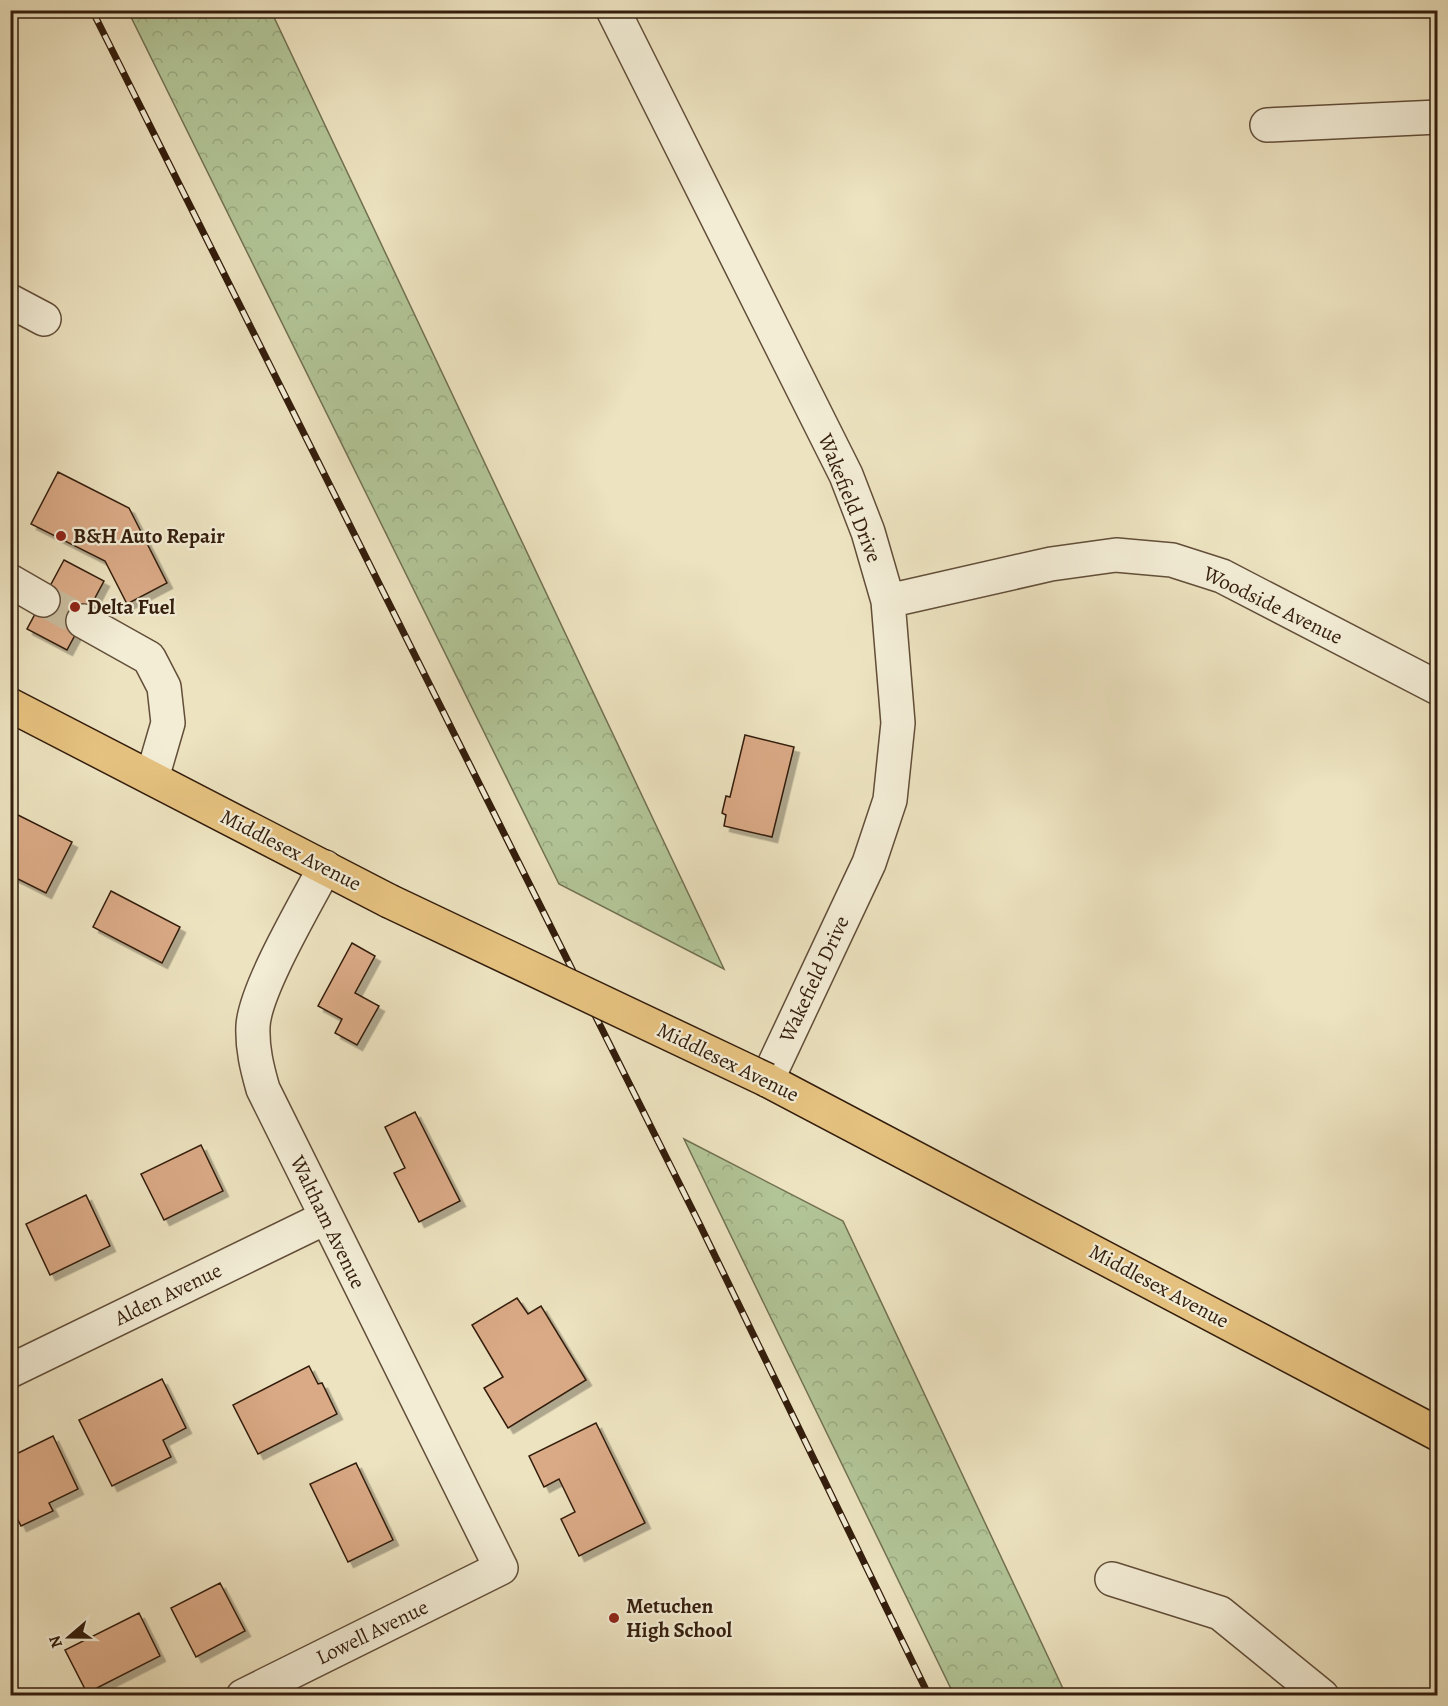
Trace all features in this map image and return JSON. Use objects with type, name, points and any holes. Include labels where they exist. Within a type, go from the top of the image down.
[{"type":"main road","name":"Middlesex Avenue","points":[[10,705],[389,901],[767,1080],[1437,1434]]},
{"type":"street","name":"Wakefield Drive","points":[[612,10],[846,475],[868,532],[888,601],[898,723],[890,800],[869,863],[767,1080]]},
{"type":"street","points":[[1267,125],[1437,117]]},
{"type":"street","points":[[10,301],[44,319]]},
{"type":"street","name":"Woodside Avenue","points":[[888,601],[1051,564],[1116,555],[1172,560],[1222,576],[1437,688]]},
{"type":"street","points":[[10,581],[43,600]]},
{"type":"street","points":[[83,621],[149,658],[164,687],[168,723],[152,778]]},
{"type":"street","name":"Waltham Avenue","points":[[324,867],[264,987],[253,1023],[253,1054],[263,1089],[325,1218],[501,1568]]},
{"type":"street","name":"Alden Avenue","points":[[10,1371],[325,1218]]},
{"type":"street","name":"Lowell Avenue","points":[[243,1695],[501,1568]]},
{"type":"street","points":[[1112,1579],[1220,1613],[1322,1695]]},
{"type":"green space","points":[[128,11],[271,11],[724,969],[559,884]]},
{"type":"green space","points":[[684,1139],[843,1221],[1066,1695],[954,1695]]},
{"type":"building","points":[[58,472],[129,508],[167,583],[127,604],[105,561],[31,524]]},
{"type":"building","points":[[64,560],[104,581],[67,650],[27,629]]},
{"type":"building","points":[[745,735],[794,747],[772,837],[724,826],[726,815],[722,813],[726,796],[730,797]]},
{"type":"building","points":[[10,811],[72,842],[46,893],[10,875]]},
{"type":"building","points":[[111,891],[180,927],[162,963],[93,927]]},
{"type":"building","points":[[352,943],[375,956],[355,993],[379,1006],[357,1045],[335,1033],[342,1019],[318,1006]]},
{"type":"building","points":[[415,1112],[460,1201],[419,1222],[394,1173],[405,1168],[385,1127]]},
{"type":"building","points":[[201,1145],[223,1191],[164,1220],[141,1174]]},
{"type":"building","points":[[86,1195],[110,1246],[50,1275],[26,1224]]},
{"type":"building","points":[[517,1298],[528,1314],[541,1306],[586,1380],[508,1428],[484,1388],[503,1377],[472,1325]]},
{"type":"building","points":[[309,1366],[318,1384],[322,1383],[337,1414],[258,1454],[233,1405]]},
{"type":"building","points":[[162,1379],[186,1428],[163,1440],[171,1457],[112,1486],[79,1420]]},
{"type":"building","points":[[596,1423],[645,1523],[579,1556],[561,1519],[575,1512],[559,1479],[544,1487],[529,1456]]},
{"type":"building","points":[[53,1436],[78,1489],[49,1503],[53,1511],[21,1526],[14,1512],[10,1513],[10,1457]]},
{"type":"building","points":[[356,1463],[393,1540],[348,1562],[310,1484]]},
{"type":"building","points":[[220,1583],[245,1631],[196,1657],[171,1608]]},
{"type":"building","points":[[139,1613],[160,1656],[87,1693],[65,1650]]},
{"type":"tunnel","points":[[43,600],[83,621]]},
{"type":"railway","points":[[92,10],[700,1225],[929,1696]]},
{"type":"place","name":"B&H Auto Repair","points":[[61,536]]},
{"type":"place","name":"Delta Fuel","points":[[75,607]]},
{"type":"place","name":"Metuchen High School","points":[[614,1618]]}]
